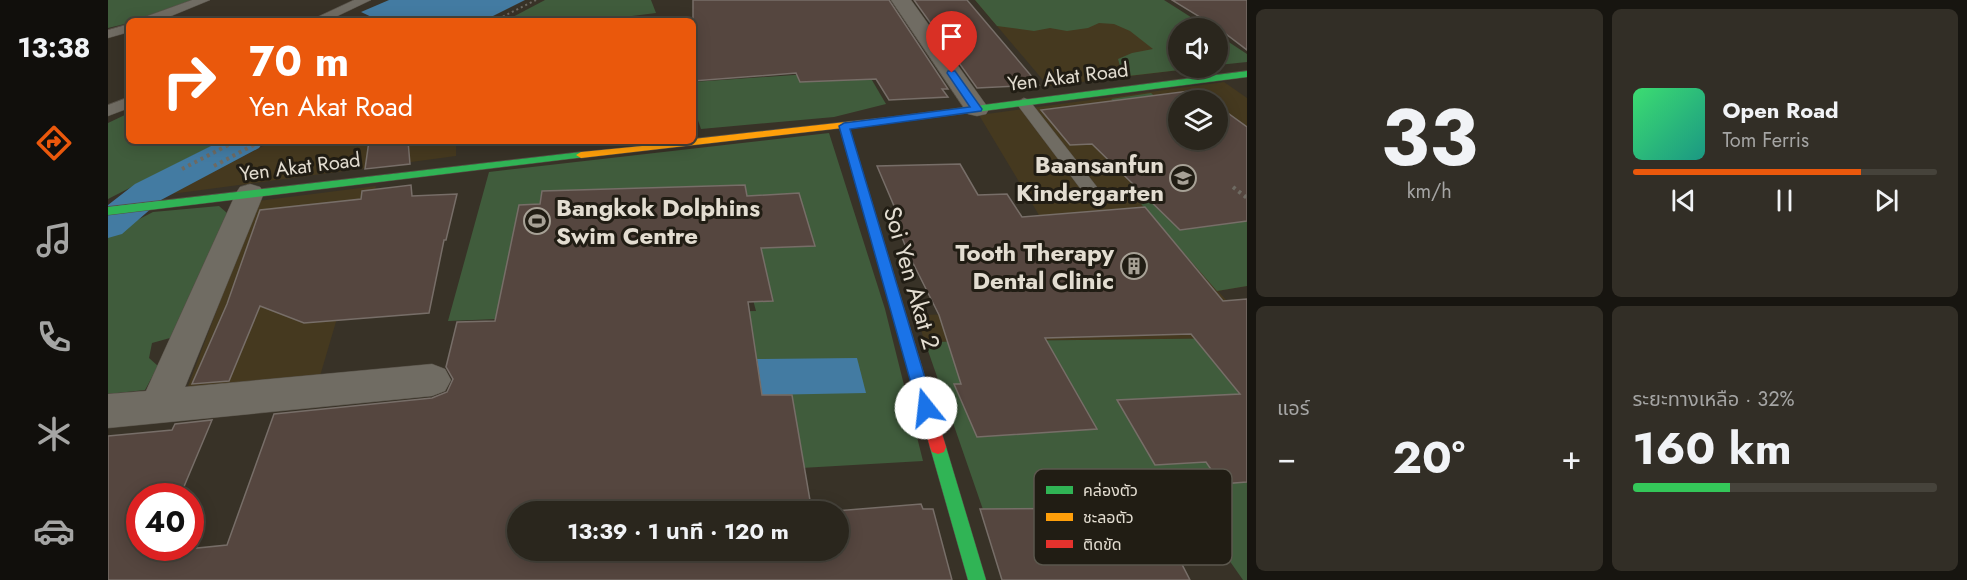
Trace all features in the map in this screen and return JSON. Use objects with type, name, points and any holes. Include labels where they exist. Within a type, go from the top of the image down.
[{"type":"street","points":[[901,0],[977,109]]},
{"type":"street","name":"Yen Akat Road","points":[[696,143],[1247,74]]},
{"type":"street","name":"Soi Yen Akat 2","points":[[844,126],[976,580]]},
{"type":"street","name":"Yen Akat Road","points":[[113,211],[250,193],[684,144]]},
{"type":"street","points":[[158,406],[250,193]]},
{"type":"street","points":[[108,411],[432,380]]},
{"type":"lane","points":[[155,18],[204,0]]},
{"type":"lane","points":[[323,18],[365,0]]},
{"type":"lane","points":[[108,34],[126,29]]},
{"type":"lane","points":[[108,111],[126,103]]},
{"type":"lane","points":[[1024,103],[1098,201]]},
{"type":"path","points":[[500,18],[536,0]]},
{"type":"path","points":[[1233,187],[1247,198]]},
{"type":"shaded area","points":[[975,0],[1111,0],[1168,57],[1168,72],[1048,86]]},
{"type":"shaded area","points":[[1224,82],[1247,98],[1247,286],[1218,291],[1247,323],[1247,338],[925,342],[916,315],[1097,312],[979,115]]},
{"type":"shaded area","points":[[267,144],[456,144],[456,156],[171,194]]},
{"type":"shaded area","points":[[376,186],[320,376],[187,389],[258,201]]},
{"type":"green space","points":[[108,0],[192,0],[144,18],[126,18],[126,24],[108,28]]},
{"type":"green space","points":[[545,0],[651,0],[656,13],[616,18],[511,18]]},
{"type":"green space","points":[[975,0],[1164,0],[1192,18],[1168,18],[1168,71],[1128,76],[1120,66],[1118,59],[1132,53],[1153,49],[1130,31],[1114,24],[1099,23],[1088,28],[1067,31],[1050,28],[1034,31],[997,26]]},
{"type":"green space","points":[[1228,42],[1247,54],[1247,62],[1228,64]]},
{"type":"green space","points":[[866,70],[886,104],[834,117],[701,129],[696,115],[696,82]]},
{"type":"green space","points":[[1151,93],[1168,107],[1168,148],[1111,99]]},
{"type":"green space","points":[[126,114],[126,144],[216,144],[108,199],[108,123]]},
{"type":"green space","points":[[829,133],[885,309],[923,461],[659,476],[661,313],[756,311],[725,195],[596,315],[448,321],[489,172]]},
{"type":"green space","points":[[1170,150],[1222,150],[1247,170],[1247,286],[1217,291],[1135,197],[1209,184]]},
{"type":"green space","points":[[219,206],[227,213],[170,338],[152,343],[149,358],[158,366],[145,390],[108,394],[108,235],[153,212]]},
{"type":"green space","points":[[1247,338],[1247,580],[1243,580],[1232,564],[1232,469],[1034,469],[1034,522],[988,524],[925,342]]},
{"type":"water","points":[[389,0],[525,0],[489,18],[374,18],[361,12]]},
{"type":"water","points":[[857,358],[866,393],[762,395],[757,359]]},
{"type":"building","points":[[693,0],[889,0],[948,89],[942,89],[948,97],[889,100],[876,79],[800,82],[796,73],[696,81],[696,18],[693,18]]},
{"type":"building","points":[[914,0],[967,0],[1039,85],[977,88]]},
{"type":"building","points":[[1172,0],[1247,0],[1247,50],[1228,36],[1228,18],[1202,18]]},
{"type":"building","name":"Baansanfun Kindergarten","points":[[1168,94],[1168,150],[1228,150],[1228,113],[1247,127],[1247,221],[1180,230],[1092,144],[1070,145],[1041,110]]},
{"type":"building","points":[[369,144],[408,144],[410,164],[365,169]]},
{"type":"building","points":[[960,164],[978,195],[1007,194],[1022,217],[1145,207],[1223,301],[1247,299],[1247,482],[1232,483],[1232,469],[1211,469],[1206,462],[1155,465],[1117,400],[1240,394],[1191,334],[1045,338],[1097,429],[977,437],[954,384],[961,384],[939,315],[909,255],[895,220],[900,220],[877,166]]},
{"type":"building","points":[[411,185],[412,196],[457,194],[446,240],[444,240],[429,313],[304,323],[260,306],[229,381],[192,384],[227,304],[260,210],[361,199],[362,191]]},
{"type":"building","points":[[745,185],[747,196],[799,193],[815,246],[761,248],[773,301],[748,302],[762,395],[792,395],[810,501],[507,501],[507,561],[849,561],[849,510],[921,504],[923,509],[933,509],[952,580],[108,580],[108,436],[172,430],[175,424],[212,420],[185,483],[126,483],[126,561],[204,561],[204,547],[227,545],[274,414],[432,398],[447,392],[453,379],[446,367],[457,322],[495,321],[519,205],[540,204],[542,191]]},
{"type":"building","points":[[980,509],[1034,509],[1034,565],[1182,565],[1190,580],[1002,580]]},
{"type":"waterway","points":[[108,225],[148,192],[241,144]]},
{"type":"traffic: fast","points":[[891,120],[1247,74]]},
{"type":"traffic: fast","points":[[108,211],[581,155]]},
{"type":"traffic: fast","points":[[938,447],[977,580]]},
{"type":"traffic: slow","points":[[696,142],[891,120]]},
{"type":"traffic: slow","points":[[581,155],[678,144]]},
{"type":"traffic: jam","points":[[844,126],[938,447]]},
{"type":"place","name":"Baansanfun Kindergarten","points":[[1183,178]]},
{"type":"place","name":"Bangkok Dolphins Swim Centre","points":[[537,221]]},
{"type":"place","name":"Tooth Therapy Dental Clinic","points":[[1134,266]]},
{"type":"route","points":[[926,408],[844,126],[977,109],[952,73]]}]
